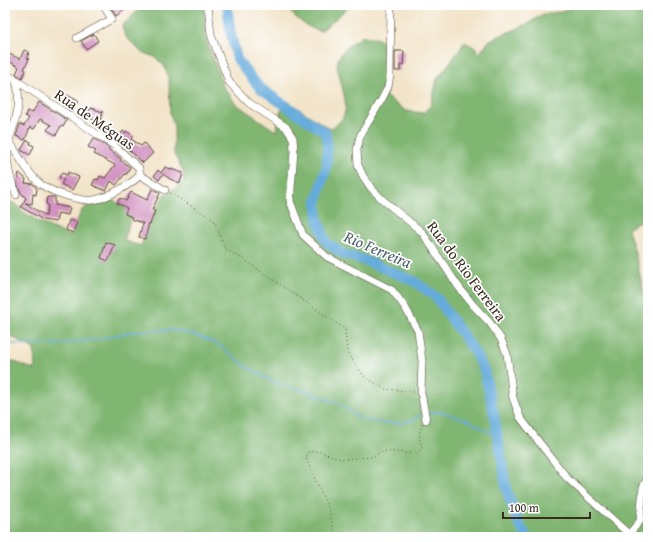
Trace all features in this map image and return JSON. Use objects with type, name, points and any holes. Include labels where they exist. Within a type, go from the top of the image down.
[{"type":"street","points":[[77,38],[112,18],[103,5]]},
{"type":"street","points":[[208,5],[211,35],[229,82],[249,103],[286,127],[293,138],[294,151],[290,201],[304,235],[327,257],[392,290],[405,307],[418,331],[422,361],[421,392],[426,420]]},
{"type":"street","name":"Rua do Rio Ferreira","points":[[391,5],[390,75],[388,87],[360,136],[357,150],[358,165],[371,188],[383,200],[422,232],[458,286],[473,305],[490,322],[501,339],[507,354],[513,398],[520,417],[567,478],[631,536]]},
{"type":"street","name":"Rua de Méguas","points":[[5,73],[115,146],[139,168],[140,175],[165,190]]},
{"type":"street","points":[[15,79],[18,86],[18,111],[7,150],[11,181],[16,195]]},
{"type":"street","points":[[9,140],[38,182],[62,194],[94,200],[126,186],[136,180],[140,175]]},
{"type":"street","points":[[631,536],[640,521],[643,487],[648,477]]},
{"type":"path","points":[[641,5],[648,10]]},
{"type":"path","points":[[165,190],[214,220],[225,249],[243,259],[345,329],[348,353],[365,377],[385,389],[421,392]]},
{"type":"path","points":[[339,537],[334,530],[328,508],[306,459],[308,452],[318,450],[340,459],[371,457],[384,451],[417,454],[422,448],[419,436],[423,421],[426,420]]},
{"type":"green space","points":[[143,5],[204,5],[206,39],[223,86],[236,104],[277,132],[278,116],[287,101],[330,129],[337,124],[345,112],[346,106],[337,68],[338,60],[343,51],[363,36],[376,38],[387,44],[386,78],[383,90],[385,96],[406,111],[423,113],[431,105],[437,79],[459,51],[464,42],[476,48],[479,54],[490,40],[528,24],[543,14],[559,12],[582,5],[620,5],[636,8],[641,5],[648,5],[648,219],[647,221],[637,222],[628,229],[646,302],[648,302],[648,537],[5,537],[5,358],[35,370],[34,349],[5,333],[5,204],[10,202],[16,204],[22,211],[39,222],[70,236],[82,210],[90,204],[110,198],[132,213],[124,241],[141,246],[148,225],[164,195],[183,183],[184,173],[174,154],[174,127],[170,113],[169,81],[165,67],[155,57],[141,52],[125,36],[122,26]]},
{"type":"green space","points":[[285,5],[351,5],[321,31],[311,28],[301,21]]},
{"type":"building","points":[[109,5],[125,5],[127,8],[116,16]]},
{"type":"building","points":[[94,34],[98,41],[86,49],[81,41]]},
{"type":"building","points":[[24,50],[29,52],[27,58],[29,59],[24,69],[26,70],[22,78],[16,74],[19,67],[5,59],[5,52],[20,59]]},
{"type":"building","points":[[395,51],[404,51],[403,65],[400,65],[400,71],[395,71]]},
{"type":"building","points":[[67,95],[78,101],[72,112],[66,107],[68,103],[64,100]]},
{"type":"building","points":[[39,102],[67,120],[63,127],[61,126],[56,135],[47,130],[51,125],[40,119],[34,129],[30,127],[25,140],[16,136],[20,124],[24,126],[29,118],[25,116],[27,111],[32,113]]},
{"type":"building","points":[[90,108],[103,112],[100,122],[87,117]]},
{"type":"building","points":[[123,131],[125,133],[126,131],[134,136],[131,139],[141,146],[144,143],[153,153],[143,163],[120,143],[122,140],[119,137]]},
{"type":"building","points":[[94,138],[109,148],[109,150],[121,159],[120,160],[130,167],[127,174],[125,174],[116,185],[111,181],[106,191],[92,185],[95,179],[98,180],[100,176],[105,178],[115,165],[94,154],[96,151],[88,147]]},
{"type":"building","points":[[27,140],[34,146],[30,155],[21,150]]},
{"type":"building","points":[[165,167],[183,173],[180,183],[163,174],[159,180],[154,176],[158,170],[161,173]]},
{"type":"building","points":[[68,172],[79,177],[72,190],[61,184],[64,180],[59,177],[62,173],[67,175]]},
{"type":"building","points":[[19,173],[26,179],[25,183],[33,184],[37,189],[36,195],[33,194],[32,204],[25,203],[46,216],[48,205],[46,204],[47,197],[55,197],[55,205],[70,208],[68,215],[58,213],[56,222],[43,220],[21,207],[26,198],[21,193],[17,183]]},
{"type":"building","points":[[152,189],[160,193],[152,210],[155,211],[150,224],[149,223],[145,239],[139,237],[143,223],[131,219],[132,217],[125,214],[127,208],[117,203],[120,198],[126,201],[131,192],[147,200]]},
{"type":"building","points":[[69,220],[77,222],[73,233],[66,230]]},
{"type":"building","points":[[106,242],[115,245],[108,261],[101,258]]},
{"type":"waterway","name":"Rio Ferreira","points":[[227,5],[231,35],[237,59],[250,76],[260,88],[326,133],[327,165],[317,201],[318,219],[326,242],[343,254],[366,261],[414,281],[436,297],[474,351],[484,370],[494,414],[507,492],[518,522],[527,537]]},
{"type":"waterway","points":[[5,344],[60,344],[98,339],[137,331],[174,330],[198,336],[221,346],[247,367],[273,382],[302,390],[338,403],[362,420],[383,423],[402,423],[413,420],[421,415]]},
{"type":"waterway","points":[[428,413],[441,412],[465,419],[497,436]]}]
